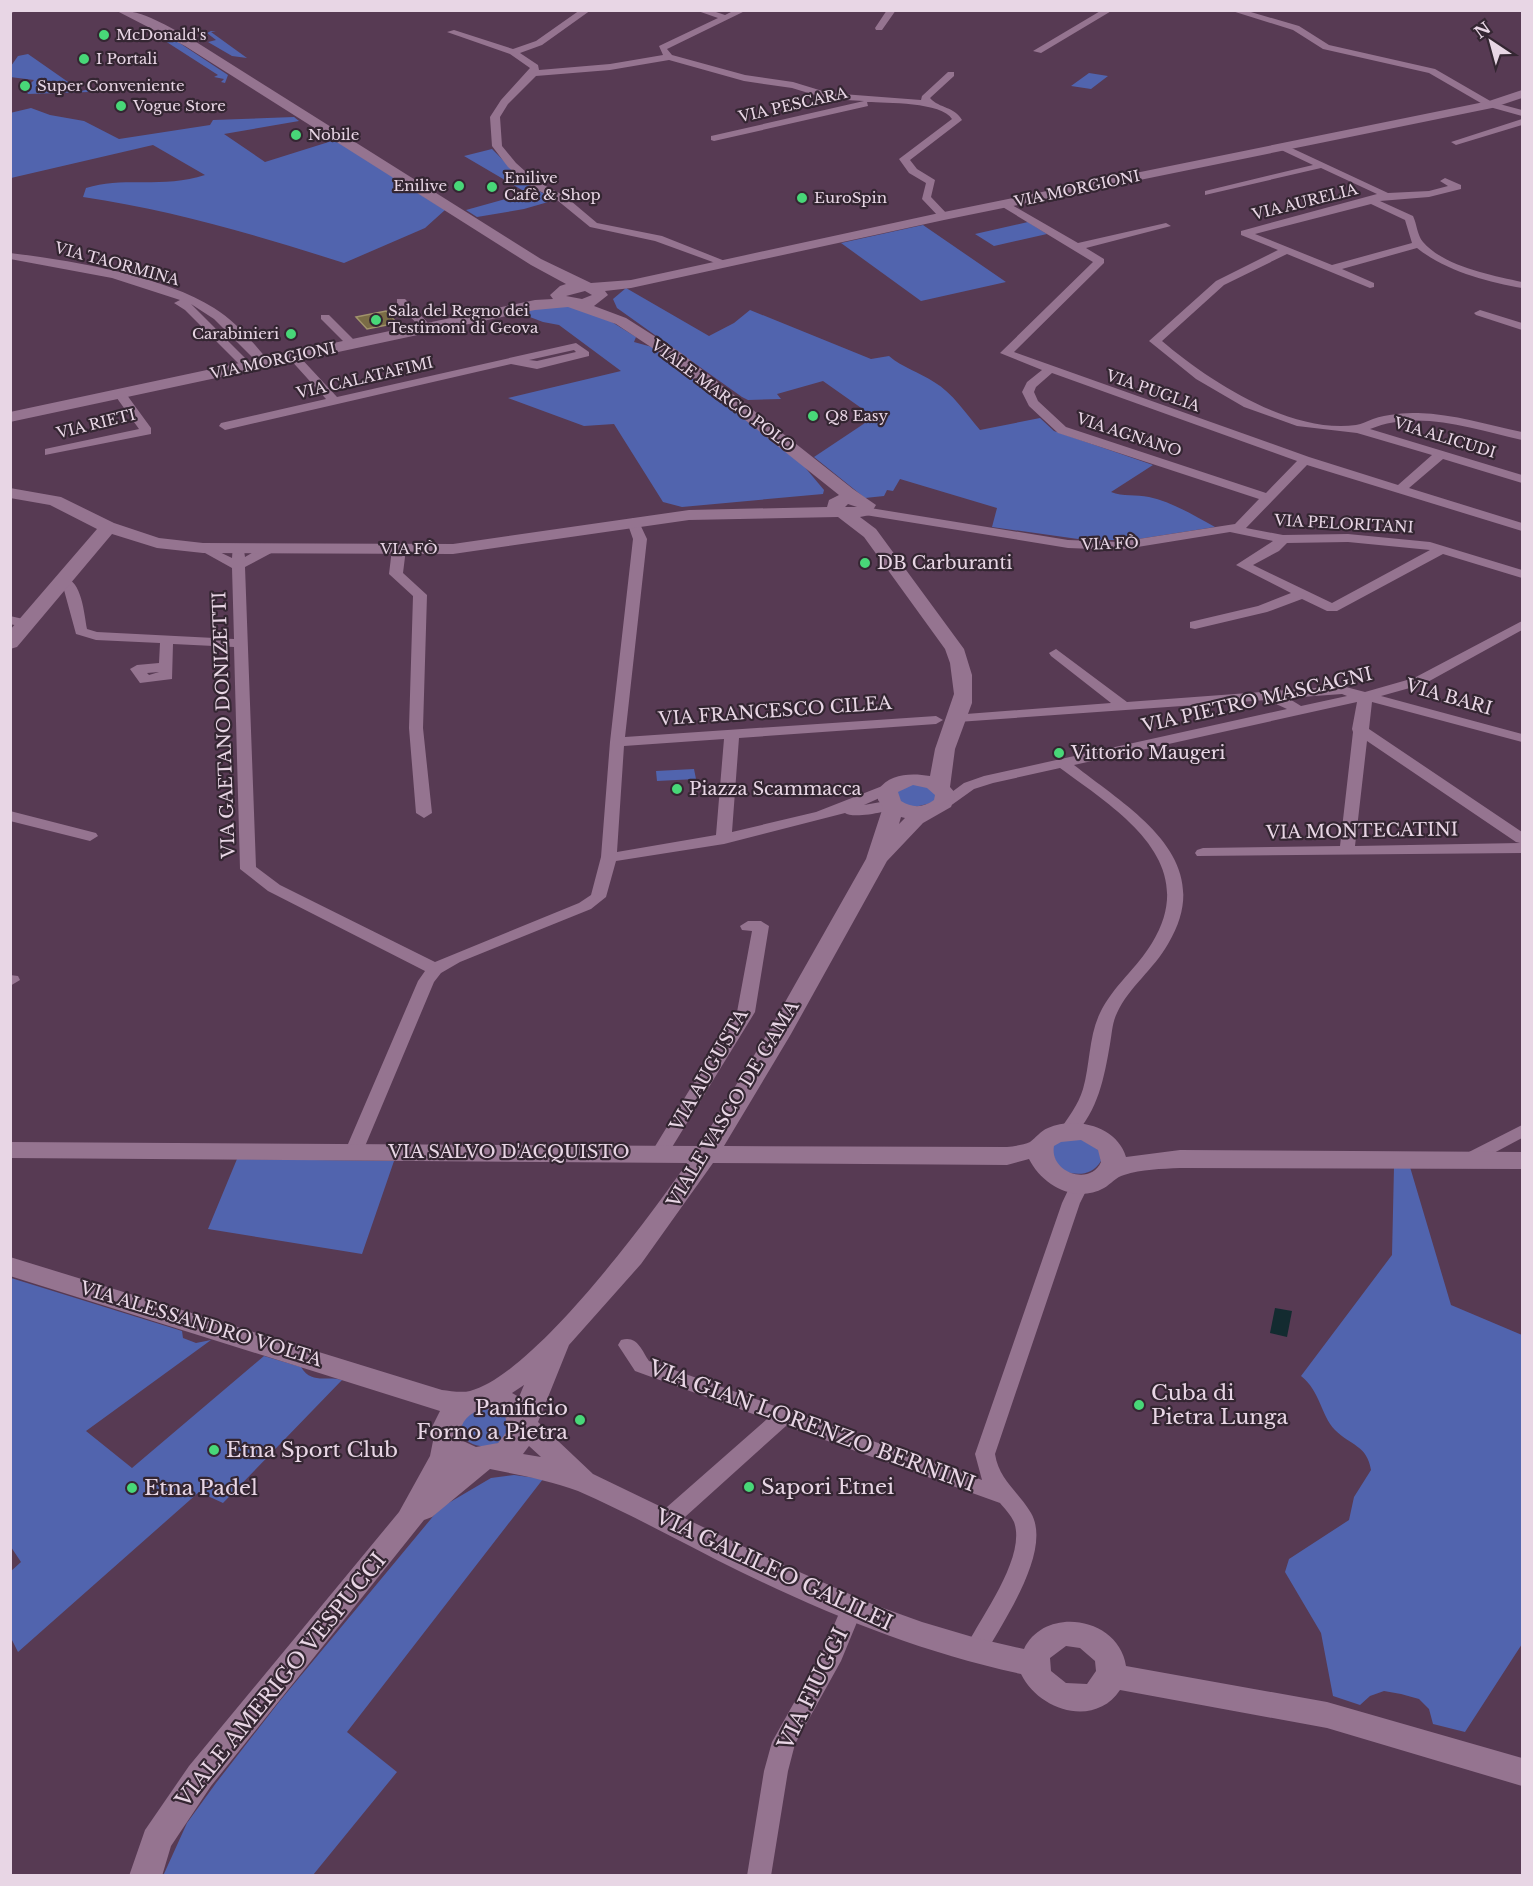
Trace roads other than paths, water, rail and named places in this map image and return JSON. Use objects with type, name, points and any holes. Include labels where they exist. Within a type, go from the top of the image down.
[{"type":"main road","points":[[121,10],[166,30],[360,149]]},
{"type":"main road","points":[[140,10],[166,22],[216,53],[536,262],[593,292],[621,321]]},
{"type":"main road","name":"VIA MORGIONI","points":[[10,417],[120,394],[252,361],[294,357],[564,299],[568,288],[593,292],[944,216],[1489,104],[1522,94]]},
{"type":"main road","points":[[536,262],[550,274],[564,299],[621,321]]},
{"type":"main road","name":"VIALE MARCO POLO","points":[[621,321],[675,356],[864,505]]},
{"type":"main road","points":[[823,474],[838,508],[870,533],[954,648],[964,685],[963,707],[948,738],[941,767],[938,798],[877,859]]},
{"type":"main road","name":"VIA FÒ","points":[[10,493],[55,501],[108,527],[157,543],[203,548],[483,547],[633,522],[689,516],[838,508],[845,499],[864,505]]},
{"type":"main road","points":[[864,505],[870,533]]},
{"type":"main road","points":[[10,643],[19,622],[64,581],[108,527]]},
{"type":"main road","points":[[877,859],[895,795],[948,738]]},
{"type":"main road","points":[[895,795],[924,780],[938,798]]},
{"type":"main road","points":[[895,795],[912,813],[938,798]]},
{"type":"main road","name":"VIALE VASCO DE GAMA","points":[[565,1333],[627,1266],[698,1169],[877,859]]},
{"type":"main road","points":[[1106,1151],[1107,1175],[1089,1182],[1068,1182],[1045,1162],[1054,1135],[1068,1132],[1136,1163],[1180,1159],[1522,1161]]},
{"type":"main road","name":"VIA SALVO D'ACQUISTO","points":[[10,1150],[1007,1156],[1045,1162]]},
{"type":"main road","name":"VIA ALESSANDRO VOLTA","points":[[10,1266],[390,1384]]},
{"type":"main road","points":[[409,1520],[444,1456],[451,1414],[512,1379],[565,1333]]},
{"type":"main road","points":[[409,1520],[486,1458],[498,1455],[515,1445],[520,1438],[535,1391],[565,1333]]},
{"type":"main road","points":[[390,1384],[442,1401],[501,1400],[510,1403],[517,1408],[524,1424],[588,1483]]},
{"type":"main road","points":[[390,1384],[431,1409],[459,1453],[545,1469],[588,1483]]},
{"type":"main road","name":"VIA GALILEO GALILEI","points":[[588,1483],[851,1610],[931,1640],[1035,1664]]},
{"type":"main road","name":"VIALE AMERIGO VESPUCCI","points":[[145,1875],[157,1840],[200,1776],[409,1520]]},
{"type":"main road","points":[[1065,1633],[1078,1633],[1096,1641],[1110,1654],[1112,1676],[1101,1692],[1081,1698],[1070,1698],[1049,1689],[1037,1673],[1036,1653],[1043,1643],[1065,1633]]},
{"type":"main road","points":[[1112,1676],[1327,1715],[1396,1733],[1522,1772]]},
{"type":"street","points":[[513,52],[539,43],[587,10]]},
{"type":"street","points":[[699,10],[726,18]]},
{"type":"street","points":[[669,57],[662,48],[665,45],[743,10]]},
{"type":"street","points":[[879,28],[892,10]]},
{"type":"street","points":[[1038,51],[1109,10]]},
{"type":"street","points":[[1233,10],[1296,28],[1326,47],[1432,71],[1489,104],[1522,113]]},
{"type":"street","points":[[451,32],[513,52],[535,67],[533,73],[504,102],[495,117],[497,146],[512,165],[532,183],[561,198],[594,225],[658,238],[725,263]]},
{"type":"street","points":[[465,50],[480,42]]},
{"type":"street","points":[[533,73],[610,67],[669,57],[744,78],[793,85],[828,96],[927,103],[953,113],[957,120],[904,159],[913,171],[931,182],[926,197],[944,216]]},
{"type":"street","points":[[927,103],[928,94],[951,74]]},
{"type":"street","name":"VIA PESCARA","points":[[714,138],[877,101]]},
{"type":"street","points":[[1456,142],[1522,122]]},
{"type":"street","points":[[1280,146],[1383,193],[1377,198],[1409,218],[1419,244],[1449,262],[1494,279],[1522,285]]},
{"type":"street","points":[[1209,193],[1323,165]]},
{"type":"street","name":"VIA AURELIA","points":[[1287,250],[1245,232],[1377,198],[1429,194],[1457,187],[1445,181]]},
{"type":"street","name":"VIA PUGLIA","points":[[1005,204],[1100,261],[1006,353],[1305,460],[1522,527]]},
{"type":"street","points":[[1076,247],[1166,225]]},
{"type":"street","points":[[1332,269],[1419,244]]},
{"type":"street","points":[[1370,285],[1287,250],[1220,283],[1155,341],[1182,365],[1212,385],[1284,421],[1331,430],[1358,429],[1373,422],[1420,415],[1522,436]]},
{"type":"street","name":"VIA TAORMINA","points":[[10,256],[56,263],[173,293],[210,310],[252,361]]},
{"type":"street","name":"VIA TAORMINA","points":[[10,262],[167,297],[189,308],[252,361]]},
{"type":"street","points":[[401,301],[427,328]]},
{"type":"street","points":[[1480,313],[1522,327]]},
{"type":"street","points":[[325,317],[352,344]]},
{"type":"street","name":"VIA CALATAFIMI","points":[[225,426],[576,346],[585,354],[537,365],[512,361]]},
{"type":"street","points":[[294,357],[334,401]]},
{"type":"street","name":"VIA AGNANO","points":[[1049,370],[1031,385],[1028,392],[1033,403],[1062,430],[1266,497]]},
{"type":"street","name":"VIA RIETI","points":[[49,452],[150,435],[120,394]]},
{"type":"street","name":"VIA ALICUDI","points":[[1358,429],[1522,479]]},
{"type":"street","points":[[1400,489],[1441,454]]},
{"type":"street","points":[[1232,529],[1239,526],[1305,460]]},
{"type":"street","name":"VIA FÒ","points":[[864,505],[889,514],[940,525],[1068,544],[1119,546],[1232,529]]},
{"type":"street","points":[[354,1151],[426,981],[435,969],[454,958],[585,906],[598,897],[609,857],[617,742],[640,538],[633,522]]},
{"type":"street","name":"VIA PELORITANI","points":[[1232,529],[1283,539],[1388,540],[1443,549],[1522,574]]},
{"type":"street","points":[[1283,539],[1274,548],[1243,565],[1332,608],[1443,549]]},
{"type":"street","name":"VIA GAETANO DONIZETTI","points":[[237,547],[248,869],[274,888],[435,969]]},
{"type":"street","points":[[203,548],[238,566],[272,547]]},
{"type":"street","points":[[399,549],[396,574],[420,595],[416,728],[424,813]]},
{"type":"street","points":[[64,581],[71,590],[81,631],[96,636],[239,643]]},
{"type":"street","points":[[1195,625],[1263,609],[1302,594]]},
{"type":"street","name":"VIA PIETRO MASCAGNI","points":[[938,798],[989,779],[1365,696],[1419,681],[1522,625]]},
{"type":"street","points":[[166,667],[164,658],[167,640]]},
{"type":"street","points":[[1056,653],[1125,706]]},
{"type":"street","name":"VIA BARI","points":[[1213,701],[1342,690],[1522,738]]},
{"type":"street","points":[[1268,696],[1290,704],[1297,710]]},
{"type":"street","points":[[1347,851],[1359,729],[1365,696]]},
{"type":"street","points":[[958,718],[1213,701],[1244,707],[1267,718]]},
{"type":"street","name":"VIA FRANCESCO CILEA","points":[[617,742],[936,720]]},
{"type":"street","points":[[1359,729],[1522,839]]},
{"type":"street","points":[[724,839],[732,734]]},
{"type":"street","points":[[1064,764],[1140,823],[1161,846],[1172,866],[1176,885],[1166,933],[1148,962],[1125,986],[1107,1015],[1089,1103],[1090,1123],[1106,1151]]},
{"type":"street","points":[[609,857],[631,856],[724,839],[833,813],[860,803],[895,795]]},
{"type":"street","points":[[833,813],[864,811],[895,795]]},
{"type":"street","points":[[864,811],[878,818],[886,827]]},
{"type":"street","points":[[10,816],[90,836]]},
{"type":"street","name":"VIA MONTECATINI","points":[[1203,853],[1522,848]]},
{"type":"street","name":"VIA AUGUSTA","points":[[660,1153],[746,1012],[753,983],[761,926],[748,926]]},
{"type":"street","points":[[1068,1132],[1089,1103]]},
{"type":"street","points":[[1469,1159],[1522,1131]]},
{"type":"street","points":[[1045,1162],[1071,1203]]},
{"type":"street","points":[[975,1651],[1024,1556],[1028,1535],[1024,1520],[986,1468],[985,1454],[1071,1203],[1078,1189],[1089,1182]]},
{"type":"street","name":"VIA GIAN LORENZO BERNINI","points":[[628,1345],[642,1366],[781,1418],[1005,1496]]},
{"type":"street","points":[[667,1520],[781,1418]]},
{"type":"street","name":"VIA FIUGGI","points":[[759,1875],[776,1771],[784,1742],[833,1654],[851,1610]]},
{"type":"place","name":"McDonald's","points":[[104,35]]},
{"type":"place","name":"I Portali","points":[[84,59]]},
{"type":"place","name":"Super Conveniente","points":[[25,86]]},
{"type":"place","name":"Vogue Store","points":[[121,106]]},
{"type":"place","name":"Nobile","points":[[296,135]]},
{"type":"place","name":"Enilive","points":[[459,186]]},
{"type":"place","name":"Enilive Cafè & Shop","points":[[492,187]]},
{"type":"place","name":"EuroSpin","points":[[802,198]]},
{"type":"place","name":"Sala del Regno dei Testimoni di Geova","points":[[376,320]]},
{"type":"place","name":"Carabinieri","points":[[291,334]]},
{"type":"place","name":"Q8 Easy","points":[[813,416]]},
{"type":"place","name":"DB Carburanti","points":[[865,563]]},
{"type":"place","name":"Vittorio Maugeri","points":[[1059,753]]},
{"type":"place","name":"Piazza Scammacca","points":[[677,789]]},
{"type":"place","name":"Cuba di Pietra Lunga","points":[[1139,1405]]},
{"type":"place","name":"Panificio Forno a Pietra","points":[[580,1420]]},
{"type":"place","name":"Etna Sport Club","points":[[214,1450]]},
{"type":"place","name":"Sapori Etnei","points":[[749,1487]]},
{"type":"place","name":"Etna Padel","points":[[132,1488]]}]
